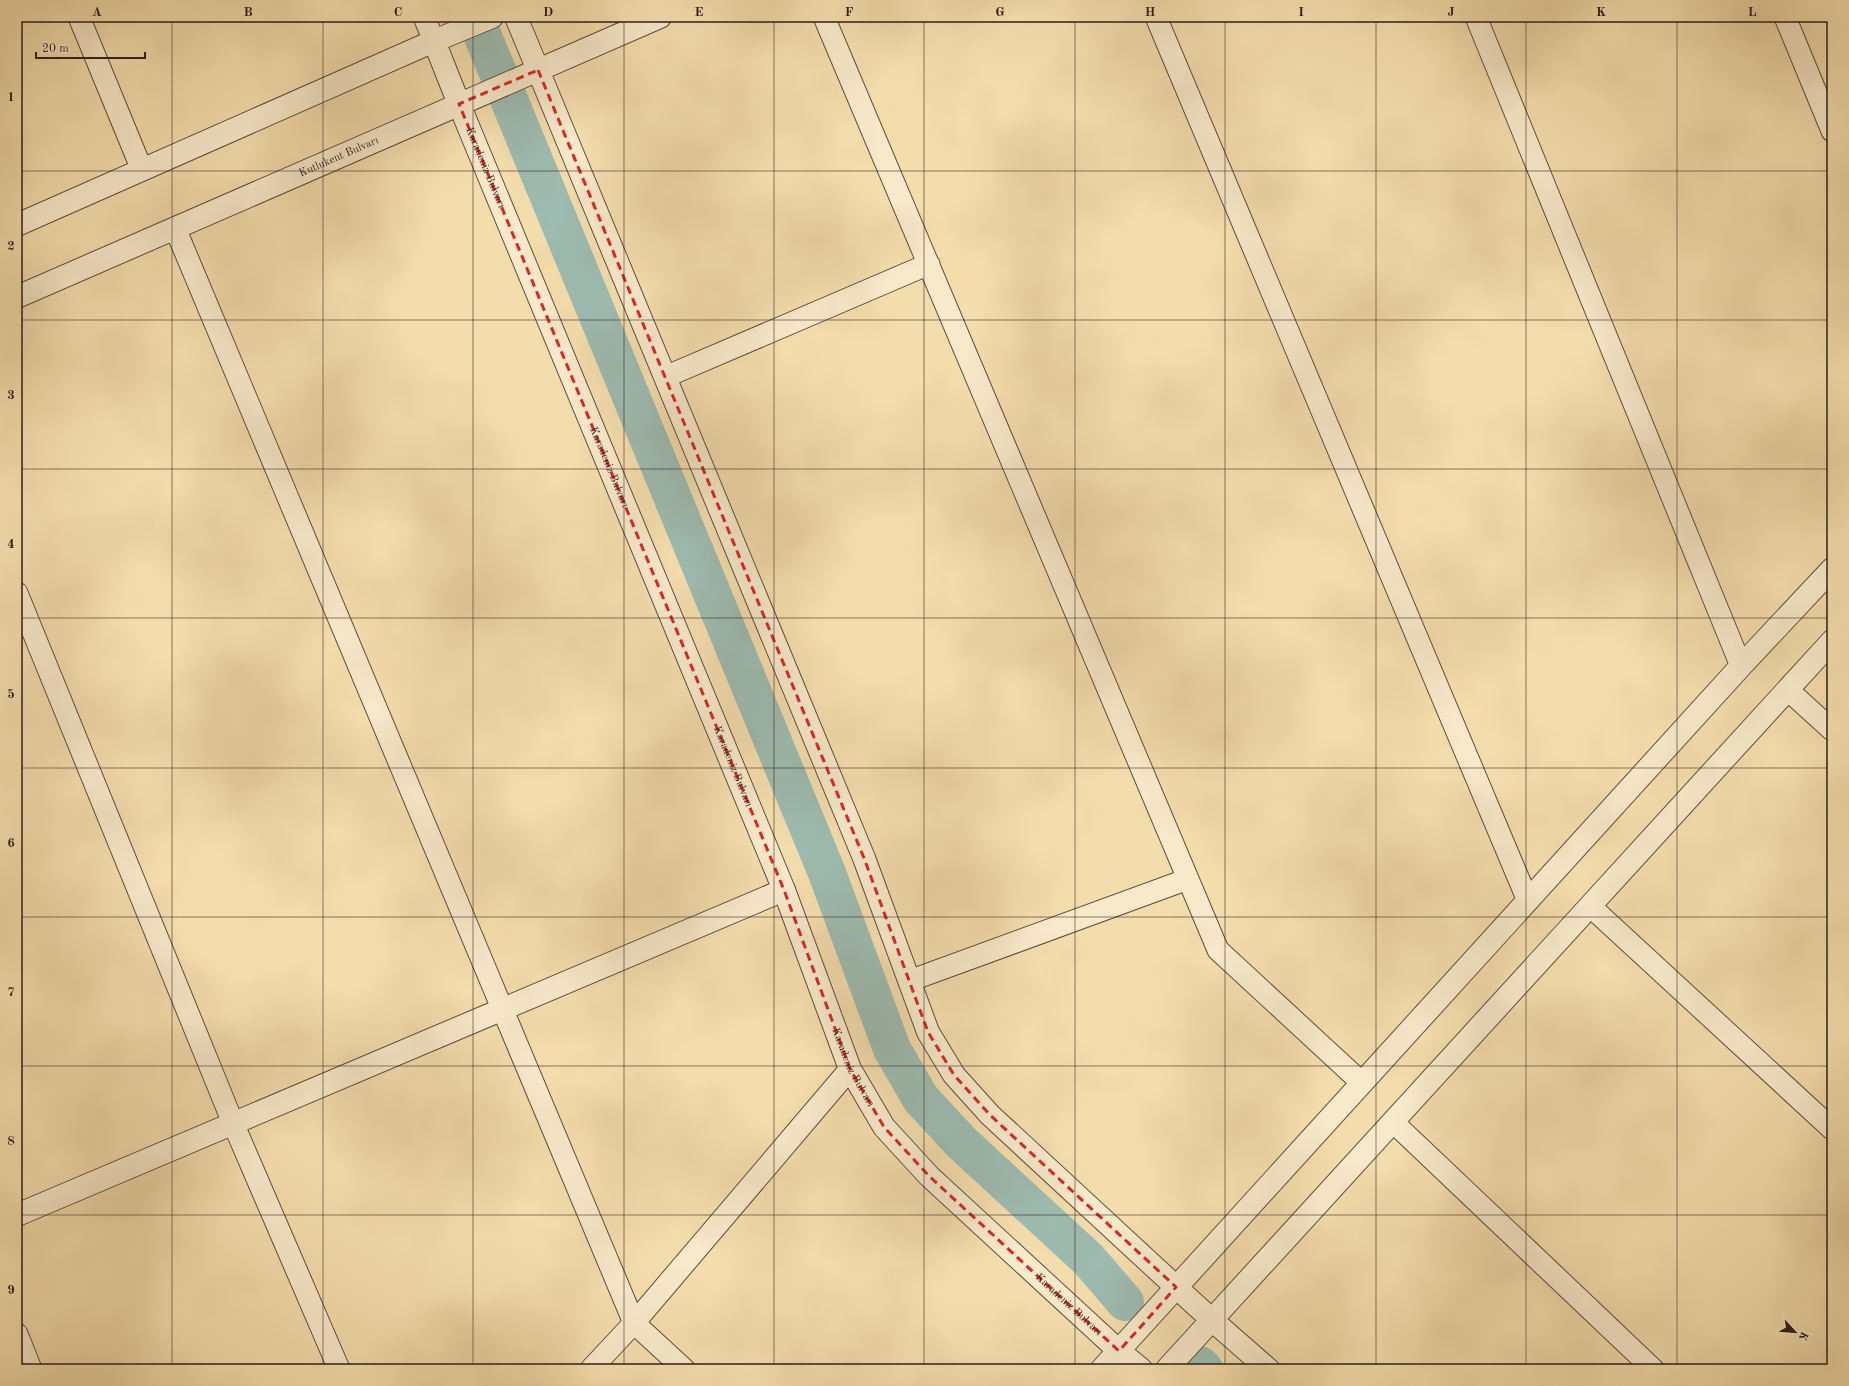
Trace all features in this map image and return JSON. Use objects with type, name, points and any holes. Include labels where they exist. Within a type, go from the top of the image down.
[{"type":"street","points":[[17,225],[434,41],[492,17]]},
{"type":"street","points":[[516,17],[864,858],[928,1032],[954,1075],[990,1115],[1212,1320],[1268,1369]]},
{"type":"street","name":"Kutlukent Bulvarı","points":[[17,297],[660,17]]},
{"type":"street","name":"Karadeniz Bulvarı","points":[[434,41],[784,890],[850,1069],[884,1127],[929,1176],[1119,1351],[1141,1369]]},
{"type":"street","points":[[1102,1369],[1741,666],[1832,569]]},
{"type":"street","points":[[1167,1369],[1832,641]]},
{"type":"street","points":[[17,1215],[784,890]]},
{"type":"lane","points":[[79,17],[142,170]]},
{"type":"lane","points":[[424,17],[434,41]]},
{"type":"lane","points":[[824,17],[1218,950],[1362,1083]]},
{"type":"lane","points":[[1156,17],[1528,901]]},
{"type":"lane","points":[[1476,17],[1741,666]]},
{"type":"lane","points":[[1785,17],[1832,131]]},
{"type":"lane","points":[[175,228],[634,1323],[684,1369]]},
{"type":"lane","points":[[665,377],[929,264]]},
{"type":"lane","points":[[17,594],[233,1123],[339,1369]]},
{"type":"lane","points":[[1788,690],[1832,730]]},
{"type":"lane","points":[[909,981],[1188,879]]},
{"type":"lane","points":[[1590,906],[1832,1129]]},
{"type":"lane","points":[[592,1369],[634,1323],[850,1069]]},
{"type":"lane","points":[[1393,1122],[1654,1369]]},
{"type":"lane","points":[[17,1334],[31,1369]]},
{"type":"highlighted area","points":[[538,70],[864,858],[928,1032],[954,1075],[990,1115],[1176,1287],[1119,1351],[929,1176],[884,1127],[850,1069],[784,890],[459,104]]},
{"type":"waterway","points":[[475,17],[827,873],[892,1049],[921,1099],[962,1143],[1089,1260],[1125,1302]]},
{"type":"waterway","points":[[1200,1365],[1204,1369]]}]
